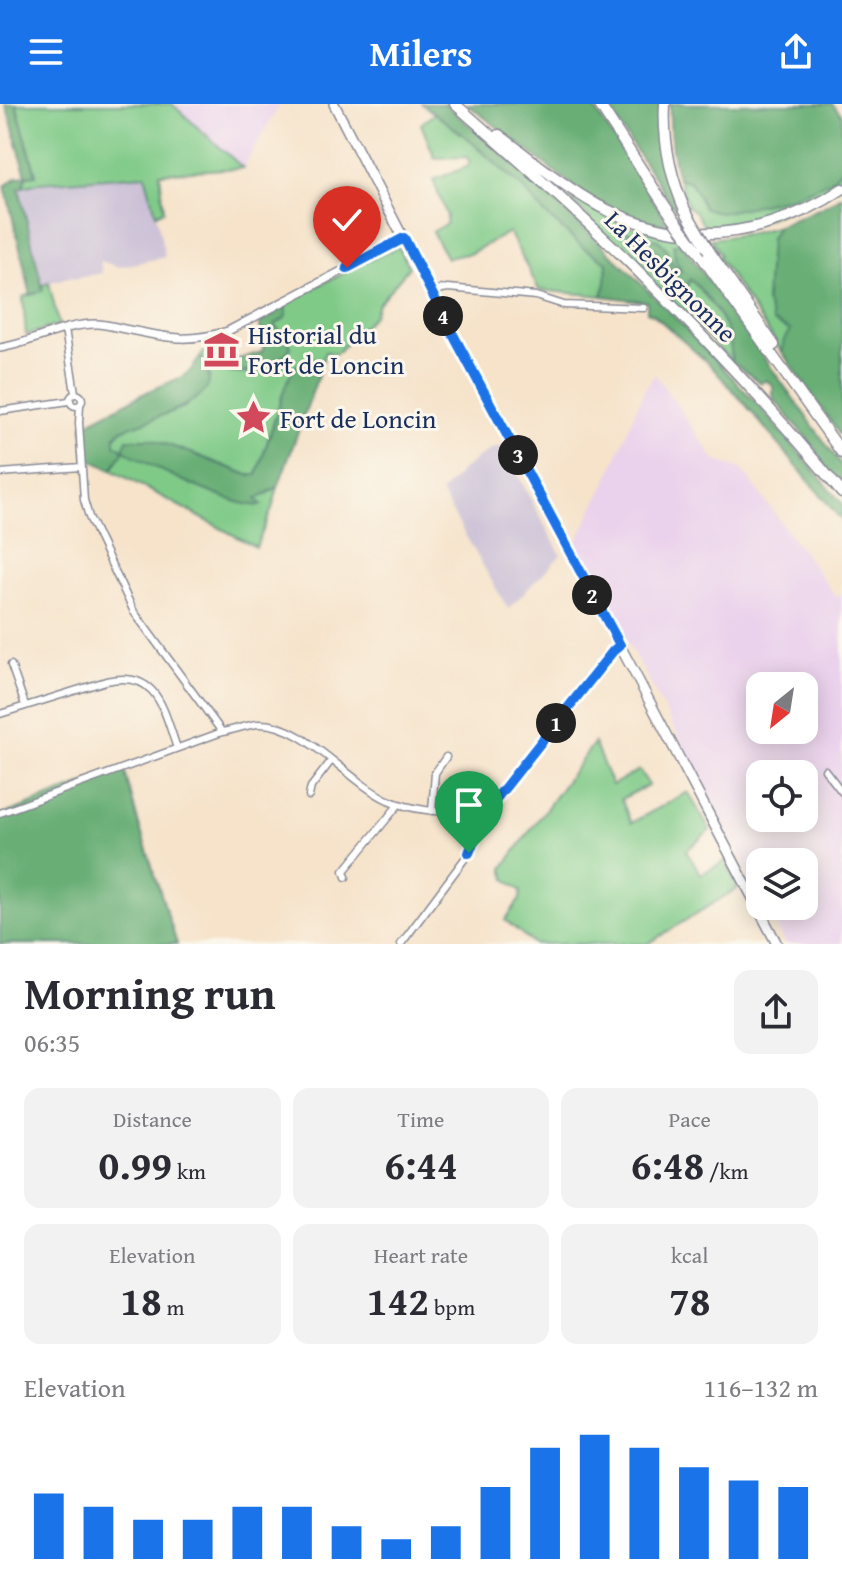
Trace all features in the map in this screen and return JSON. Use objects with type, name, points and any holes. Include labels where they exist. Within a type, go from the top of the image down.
[{"type":"highway","points":[[458,104],[577,193],[617,214],[660,228],[692,233],[743,228],[797,214],[842,189]]},
{"type":"highway","name":"La Hesbignonne","points":[[458,104],[631,264],[763,402],[842,493]]},
{"type":"highway","points":[[599,104],[667,209],[703,250],[842,444]]},
{"type":"highway","points":[[665,104],[668,153],[675,185],[703,250],[842,453]]},
{"type":"main road","points":[[334,104],[777,944]]},
{"type":"street","points":[[0,348],[65,329],[98,324],[168,338],[200,339],[212,336],[228,331],[404,238]]},
{"type":"street","points":[[431,291],[448,288],[536,296],[564,305],[644,308]]},
{"type":"street","points":[[65,329],[75,393]]},
{"type":"street","points":[[69,401],[75,393]]},
{"type":"street","points":[[75,393],[82,397],[79,423],[81,467],[89,517],[134,612],[222,732]]},
{"type":"street","points":[[69,401],[73,406],[80,405]]},
{"type":"street","points":[[0,411],[69,401]]},
{"type":"street","points":[[0,473],[81,467]]},
{"type":"street","points":[[401,944],[469,853],[484,814],[620,645]]},
{"type":"street","points":[[11,665],[25,705]]},
{"type":"street","points":[[0,714],[106,681],[135,679],[153,690],[159,699],[177,748]]},
{"type":"street","points":[[0,813],[222,732],[258,724],[279,726],[299,735],[370,791],[399,804],[432,811],[484,814]]},
{"type":"street","points":[[432,811],[435,773],[446,757]]},
{"type":"street","points":[[309,796],[311,787],[331,761]]},
{"type":"street","points":[[825,770],[842,792]]},
{"type":"street","points":[[346,877],[344,871],[399,804]]},
{"type":"shaded area","points":[[172,104],[280,104],[243,168]]},
{"type":"shaded area","points":[[145,175],[165,257],[119,267],[100,261],[102,273],[73,279],[72,276],[42,285],[19,188],[39,183]]},
{"type":"shaded area","points":[[655,374],[715,460],[742,469],[836,597],[842,594],[842,944],[786,944],[773,920],[818,920],[818,848],[746,848],[746,868],[652,686],[574,547],[610,474],[643,392]]},
{"type":"shaded area","points":[[502,446],[561,555],[508,609],[441,493],[464,468],[489,450]]},
{"type":"green space","points":[[5,104],[16,104],[36,175],[26,176]]},
{"type":"green space","points":[[16,104],[172,104],[243,168],[160,173],[164,210],[156,214],[145,175],[39,183],[23,187],[26,176],[36,174]]},
{"type":"green space","points":[[422,104],[445,104],[598,241],[676,318],[760,407],[842,503],[842,521],[710,365],[647,312],[647,302],[602,296],[607,262],[584,248],[466,137]]},
{"type":"green space","points":[[467,104],[592,104],[669,225],[648,221],[596,201]]},
{"type":"green space","points":[[607,104],[660,104],[663,158],[678,209],[675,209]]},
{"type":"green space","points":[[670,104],[832,104],[842,115],[842,168],[831,181],[789,198],[721,213],[704,208],[691,182],[678,178],[671,141]]},
{"type":"green space","points":[[435,113],[524,189],[544,213],[584,248],[607,262],[602,296],[539,290],[509,232],[471,253],[447,258],[432,232],[446,224],[447,216],[433,180],[470,163],[467,157],[435,158],[421,124]]},
{"type":"green space","points":[[842,168],[842,181],[809,200],[806,205],[758,222],[705,228],[695,211],[688,207],[678,178],[691,182],[704,208],[831,181]]},
{"type":"green space","points":[[26,176],[23,187],[19,188],[43,290],[31,295],[5,186],[17,177]]},
{"type":"green space","points":[[567,196],[619,223],[678,237],[682,244],[674,244],[675,259],[681,271],[655,249],[683,286],[689,278],[706,296],[724,324],[732,362]]},
{"type":"green space","points":[[842,196],[842,432],[839,434],[782,352],[790,330],[773,322],[766,301],[770,239],[778,226]]},
{"type":"green space","points":[[778,226],[770,239],[790,330],[782,352],[718,257],[720,255],[711,239]]},
{"type":"green space","points":[[627,231],[658,240],[667,249],[668,257],[679,272],[673,244],[682,244],[842,466],[842,487],[826,468],[818,452],[773,398],[773,386],[766,380],[761,383],[732,362],[727,331],[701,290],[690,279],[688,285],[683,286],[655,249],[626,240]]},
{"type":"green space","points":[[398,246],[409,267],[378,304],[374,315],[336,354],[325,352],[317,379],[317,369],[294,368],[257,475],[248,475],[191,453],[132,455],[193,485],[227,497],[256,499],[278,487],[256,547],[112,470],[123,450],[114,439],[121,430],[185,407],[210,377],[201,356],[205,351],[219,368],[233,373],[262,367],[280,357],[260,328],[261,314]]},
{"type":"green space","points":[[49,283],[59,325],[26,335],[23,297],[43,290],[42,285]]},
{"type":"green space","points":[[285,308],[285,318],[275,325],[289,342],[291,347],[287,353],[263,367],[229,372],[226,365],[232,361],[262,352],[265,336],[260,323]]},
{"type":"green space","points":[[201,356],[209,378],[206,389],[186,405],[121,430],[115,436],[115,444],[123,450],[127,439],[151,439],[248,475],[257,475],[286,384],[294,368],[308,357],[313,358],[317,379],[278,487],[256,499],[262,505],[251,505],[214,494],[124,450],[112,470],[85,457],[83,425],[182,377]]},
{"type":"green space","points":[[594,743],[612,785],[639,770],[649,785],[621,799],[631,823],[688,792],[710,830],[686,851],[701,874],[726,861],[738,888],[647,944],[534,944],[505,920],[520,899],[521,891],[506,879],[503,868]]},
{"type":"green space","points":[[124,768],[177,944],[0,944],[0,816]]},
{"type":"place","name":"Historial du Fort de Loncin","points":[[222,349]]},
{"type":"place","name":"Fort de Loncin","points":[[254,418]]},
{"type":"route","points":[[347,268],[404,238],[620,645],[488,809],[469,853]]}]
